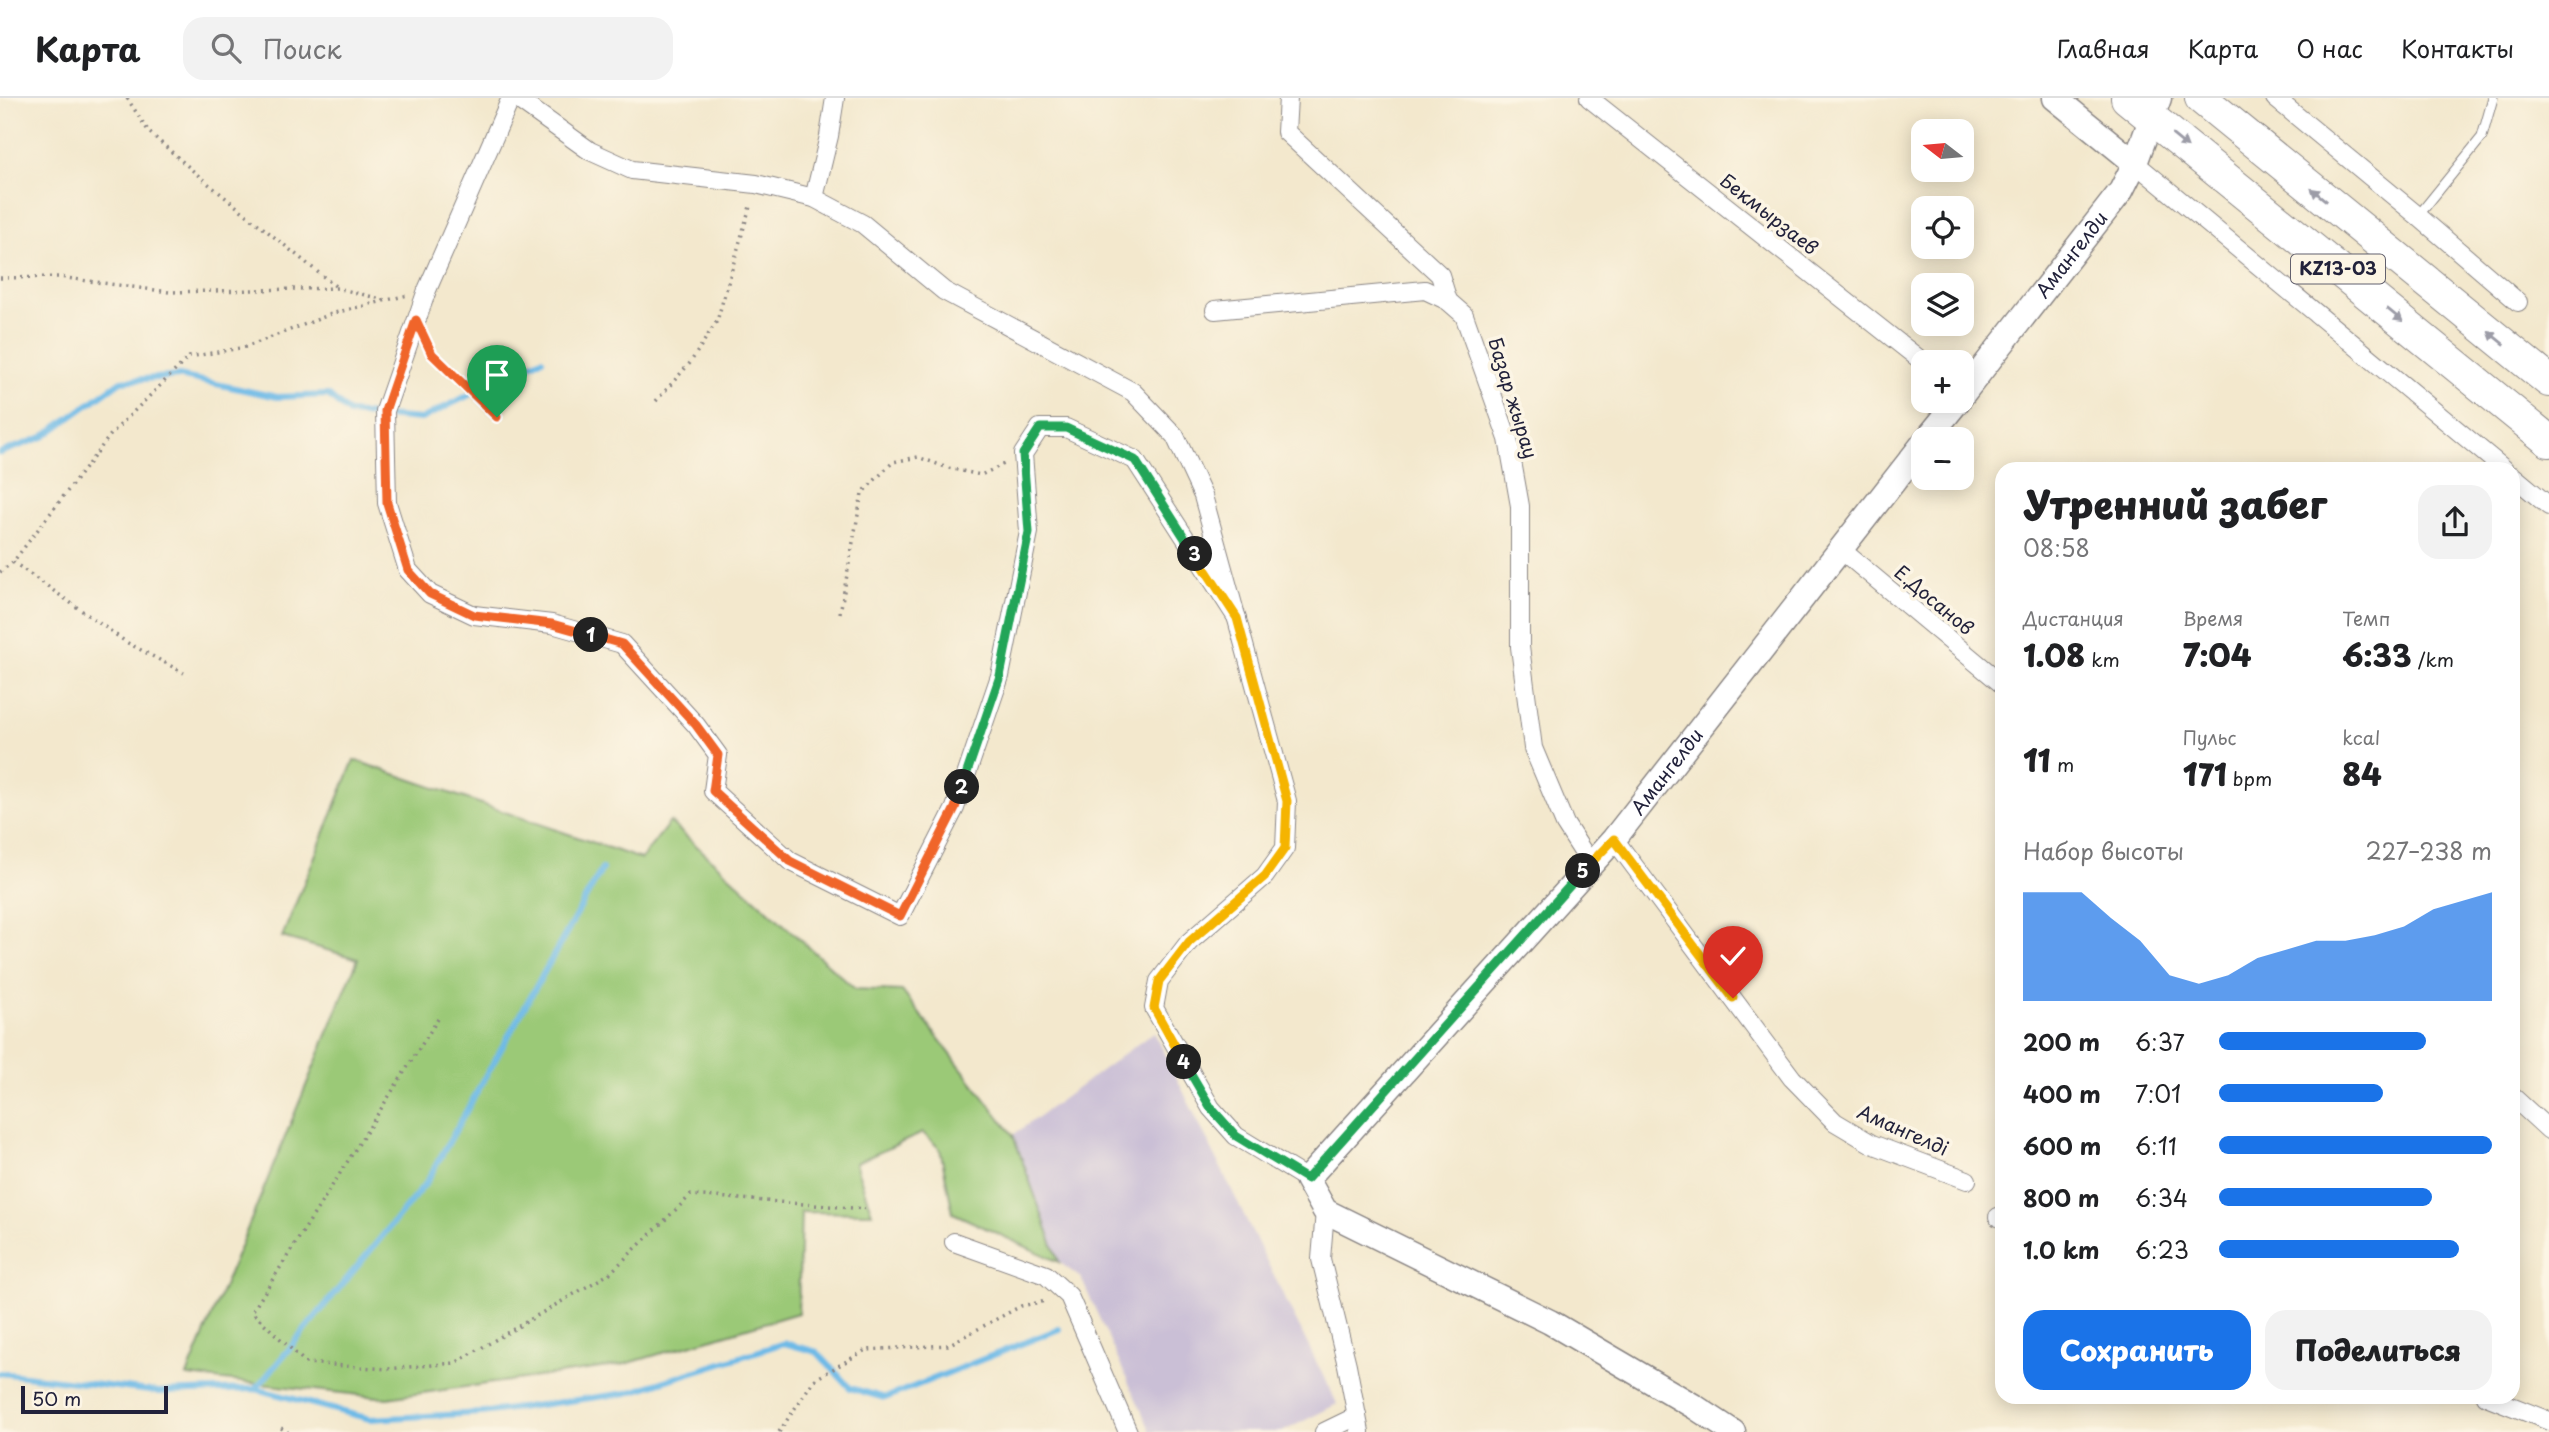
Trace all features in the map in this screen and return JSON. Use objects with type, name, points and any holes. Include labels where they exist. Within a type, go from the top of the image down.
[{"type":"highway","name":"KZ13-03","points":[[2127,98],[2155,108],[2549,441]]},
{"type":"highway","name":"KZ13-03","points":[[2201,98],[2547,376]]},
{"type":"main road","points":[[2055,98],[2135,163]]},
{"type":"main road","name":"Амангелди","points":[[1974,379],[2121,191],[2135,163],[2155,108]]},
{"type":"main road","name":"Амангелди","points":[[1936,427],[1948,413]]},
{"type":"main road","name":"Амангелди","points":[[1307,1179],[1614,839],[1911,459]]},
{"type":"main road","points":[[1307,1179],[1325,1211],[1550,1322],[1695,1406],[1733,1432]]},
{"type":"street","points":[[1237,618],[1135,460],[1066,428],[1040,428],[1023,454],[1029,532],[1000,676],[955,808],[900,916],[790,861],[713,791],[718,755],[696,725],[622,644],[552,624],[474,615],[430,594],[408,570],[387,503],[385,411],[427,290],[514,98],[590,151],[632,170],[756,184],[814,198],[863,224],[944,291],[1133,392],[1175,436],[1203,496],[1237,618],[1287,801],[1285,848],[1265,876],[1189,942],[1159,981],[1154,1008],[1211,1108],[1236,1136],[1307,1179]]},
{"type":"street","points":[[814,198],[835,98]]},
{"type":"street","name":"Базар жырау","points":[[1288,98],[1286,131],[1440,275],[1448,301],[1464,315],[1508,439],[1521,506],[1520,647],[1533,748],[1565,824],[1591,863]]},
{"type":"street","name":"Бекмырзаев","points":[[1589,98],[1911,353]]},
{"type":"street","points":[[2275,98],[2518,302]]},
{"type":"street","points":[[2135,163],[2496,462]]},
{"type":"street","points":[[1216,310],[1424,290],[1448,301]]},
{"type":"street","points":[[2520,483],[2549,506]]},
{"type":"street","name":"Е.Досанов","points":[[1839,548],[1995,678]]},
{"type":"street","name":"Амангелді","points":[[1614,839],[1792,1078],[1835,1122],[1872,1144],[1967,1181]]},
{"type":"street","points":[[2520,1103],[2549,1130]]},
{"type":"street","points":[[1324,1432],[1358,1424],[1348,1365],[1321,1259],[1325,1211]]},
{"type":"street","points":[[954,1242],[1046,1275],[1069,1296],[1128,1432]]},
{"type":"street","points":[[2506,1404],[2549,1421]]},
{"type":"lane","points":[[2418,216],[2482,137],[2493,98]]},
{"type":"path","points":[[127,98],[149,132],[337,288]]},
{"type":"path","points":[[656,401],[691,363],[717,321],[756,184]]},
{"type":"path","points":[[0,278],[60,277],[169,292],[337,288],[387,300]]},
{"type":"path","points":[[0,572],[13,562],[112,433],[188,357],[246,347],[334,313],[427,290]]},
{"type":"path","points":[[416,320],[432,354],[497,417]]},
{"type":"path","points":[[840,613],[862,494],[892,462],[918,457],[948,468],[981,475],[1023,454]]},
{"type":"path","points":[[13,562],[126,642],[184,673]]},
{"type":"path","points":[[438,1019],[252,1312],[306,1363],[387,1369],[455,1363],[609,1274],[691,1195],[865,1209]]},
{"type":"path","points":[[779,1432],[814,1380],[866,1350],[948,1345],[1021,1306],[1069,1296]]},
{"type":"path","points":[[281,1427],[288,1432]]},
{"type":"shaded area","points":[[1154,1032],[1337,1404],[1282,1432],[1151,1432],[1081,1278],[1059,1262],[1013,1135]]},
{"type":"green space","points":[[354,760],[641,859],[670,822],[855,989],[902,991],[1013,1135],[1059,1262],[953,1213],[940,1149],[923,1133],[855,1163],[872,1213],[801,1212],[798,1313],[622,1365],[387,1398],[187,1376],[358,959],[282,937]]},
{"type":"waterway","points":[[0,453],[43,437],[121,381],[179,376],[277,397],[328,395],[349,413],[421,419],[542,359]]},
{"type":"waterway","points":[[256,1389],[426,1183],[602,869]]},
{"type":"waterway","points":[[0,1373],[158,1392],[256,1389],[370,1419],[481,1413],[627,1393],[784,1343],[817,1352],[850,1388],[885,1398],[1059,1329]]},
{"type":"route","points":[[497,417],[432,354],[416,320],[385,411],[387,503],[408,570],[430,594],[474,615],[552,624],[622,644],[696,725],[718,755],[713,791],[790,861],[900,916],[955,808],[1000,676],[1029,532],[1023,454],[1040,428],[1066,428],[1135,460],[1237,618],[1287,801],[1285,848],[1265,876],[1189,942],[1159,981],[1154,1008],[1211,1108],[1236,1136],[1307,1179],[1614,839],[1733,998]]}]
